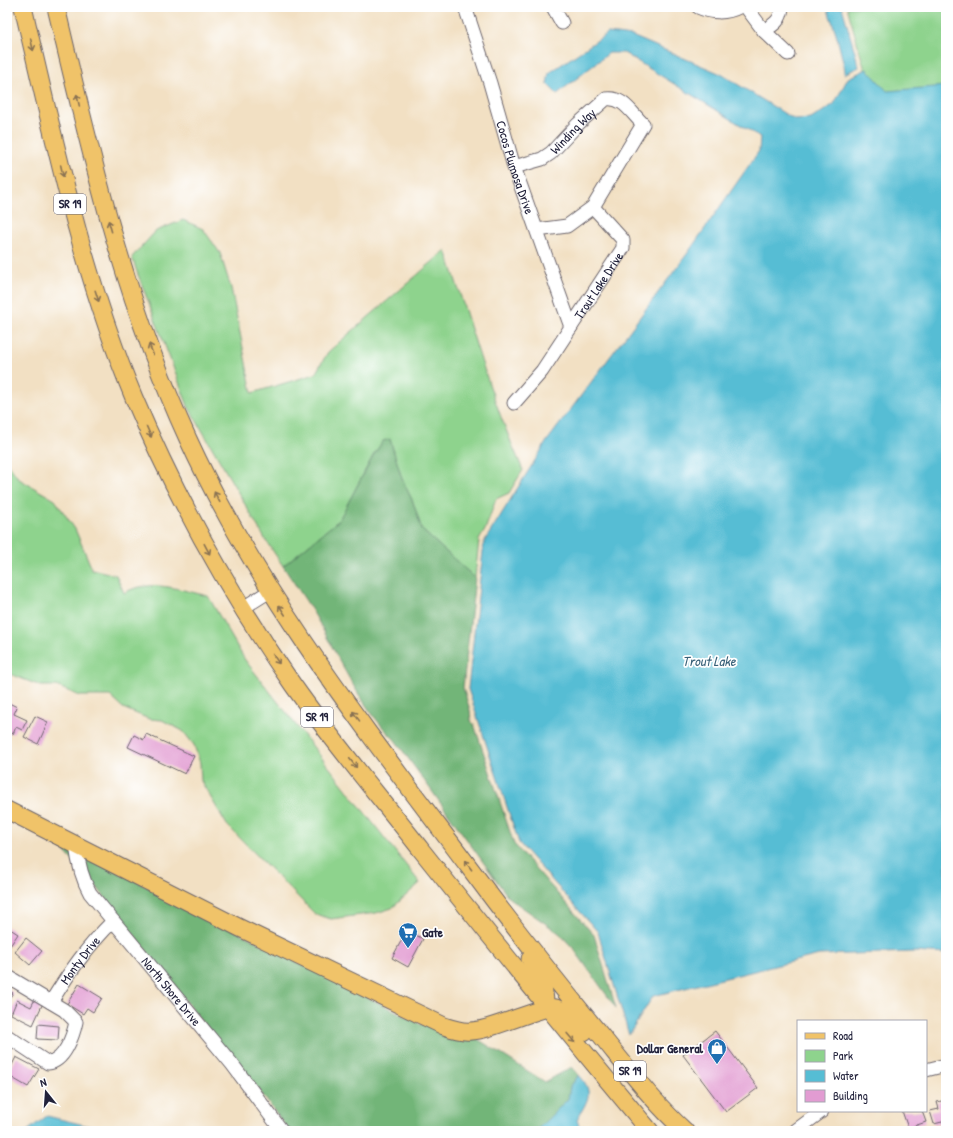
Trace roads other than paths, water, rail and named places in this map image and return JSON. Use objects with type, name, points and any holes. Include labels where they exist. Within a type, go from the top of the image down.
[{"type":"main road","name":"SR 19","points":[[23,7],[79,237],[113,342],[134,397],[164,464],[211,556],[243,608],[294,685],[321,722],[546,1008],[650,1131]]},
{"type":"main road","name":"SR 19","points":[[56,7],[95,173],[126,279],[145,334],[188,439],[241,541],[270,591],[348,705],[491,897],[637,1079],[667,1114],[685,1131]]},
{"type":"main road","points":[[7,810],[386,1000],[444,1026],[472,1031],[501,1024],[546,1008],[555,1007],[573,1018],[648,1110],[669,1131]]},
{"type":"main road","points":[[491,897],[537,970],[543,985],[546,1008]]},
{"type":"street","name":"Cocos Plumosa Drive","points":[[465,7],[490,83],[514,167],[571,326]]},
{"type":"street","points":[[553,7],[562,23]]},
{"type":"street","points":[[698,7],[721,12],[730,11],[739,7]]},
{"type":"street","points":[[746,7],[764,31],[788,54]]},
{"type":"street","points":[[764,31],[776,24],[781,17],[782,7]]},
{"type":"street","name":"Winding Way","points":[[514,167],[542,159],[551,153],[578,124],[606,99],[618,100],[643,124],[593,207]]},
{"type":"street","points":[[537,230],[567,226],[593,207]]},
{"type":"street","name":"Trout Lake Drive","points":[[514,403],[542,371],[623,248],[624,244],[619,234],[593,207]]},
{"type":"street","points":[[243,608],[270,591]]},
{"type":"street","name":"North Shore Drive","points":[[76,845],[84,881],[90,892],[232,1064],[282,1131]]},
{"type":"street","name":"Monty Drive","points":[[51,1002],[74,965],[92,942],[113,921]]},
{"type":"street","points":[[7,976],[64,1010],[76,1022],[74,1032],[60,1057],[52,1063],[48,1063],[7,1036]]},
{"type":"street","points":[[927,1070],[946,1065]]},
{"type":"street","points":[[795,1131],[821,1112]]},
{"type":"water","points":[[827,7],[842,7],[859,67],[844,74],[845,70],[836,33]]},
{"type":"water","name":"Trout Lake","points":[[608,33],[632,36],[721,74],[795,120],[811,119],[834,104],[848,78],[867,69],[887,91],[946,86],[946,954],[914,952],[819,955],[653,996],[629,1035],[598,932],[519,843],[468,689],[484,542],[547,441],[687,254],[759,151],[760,137],[624,53],[609,53],[557,94],[547,84],[549,73]]},
{"type":"water","points":[[579,1075],[587,1087],[588,1093],[588,1098],[577,1120],[581,1131],[536,1131],[568,1099],[570,1087]]},
{"type":"water","points":[[47,1116],[109,1131],[27,1131]]},
{"type":"place","name":"Gate","points":[[408,949]]},
{"type":"place","name":"Dollar General","points":[[717,1065]]}]
